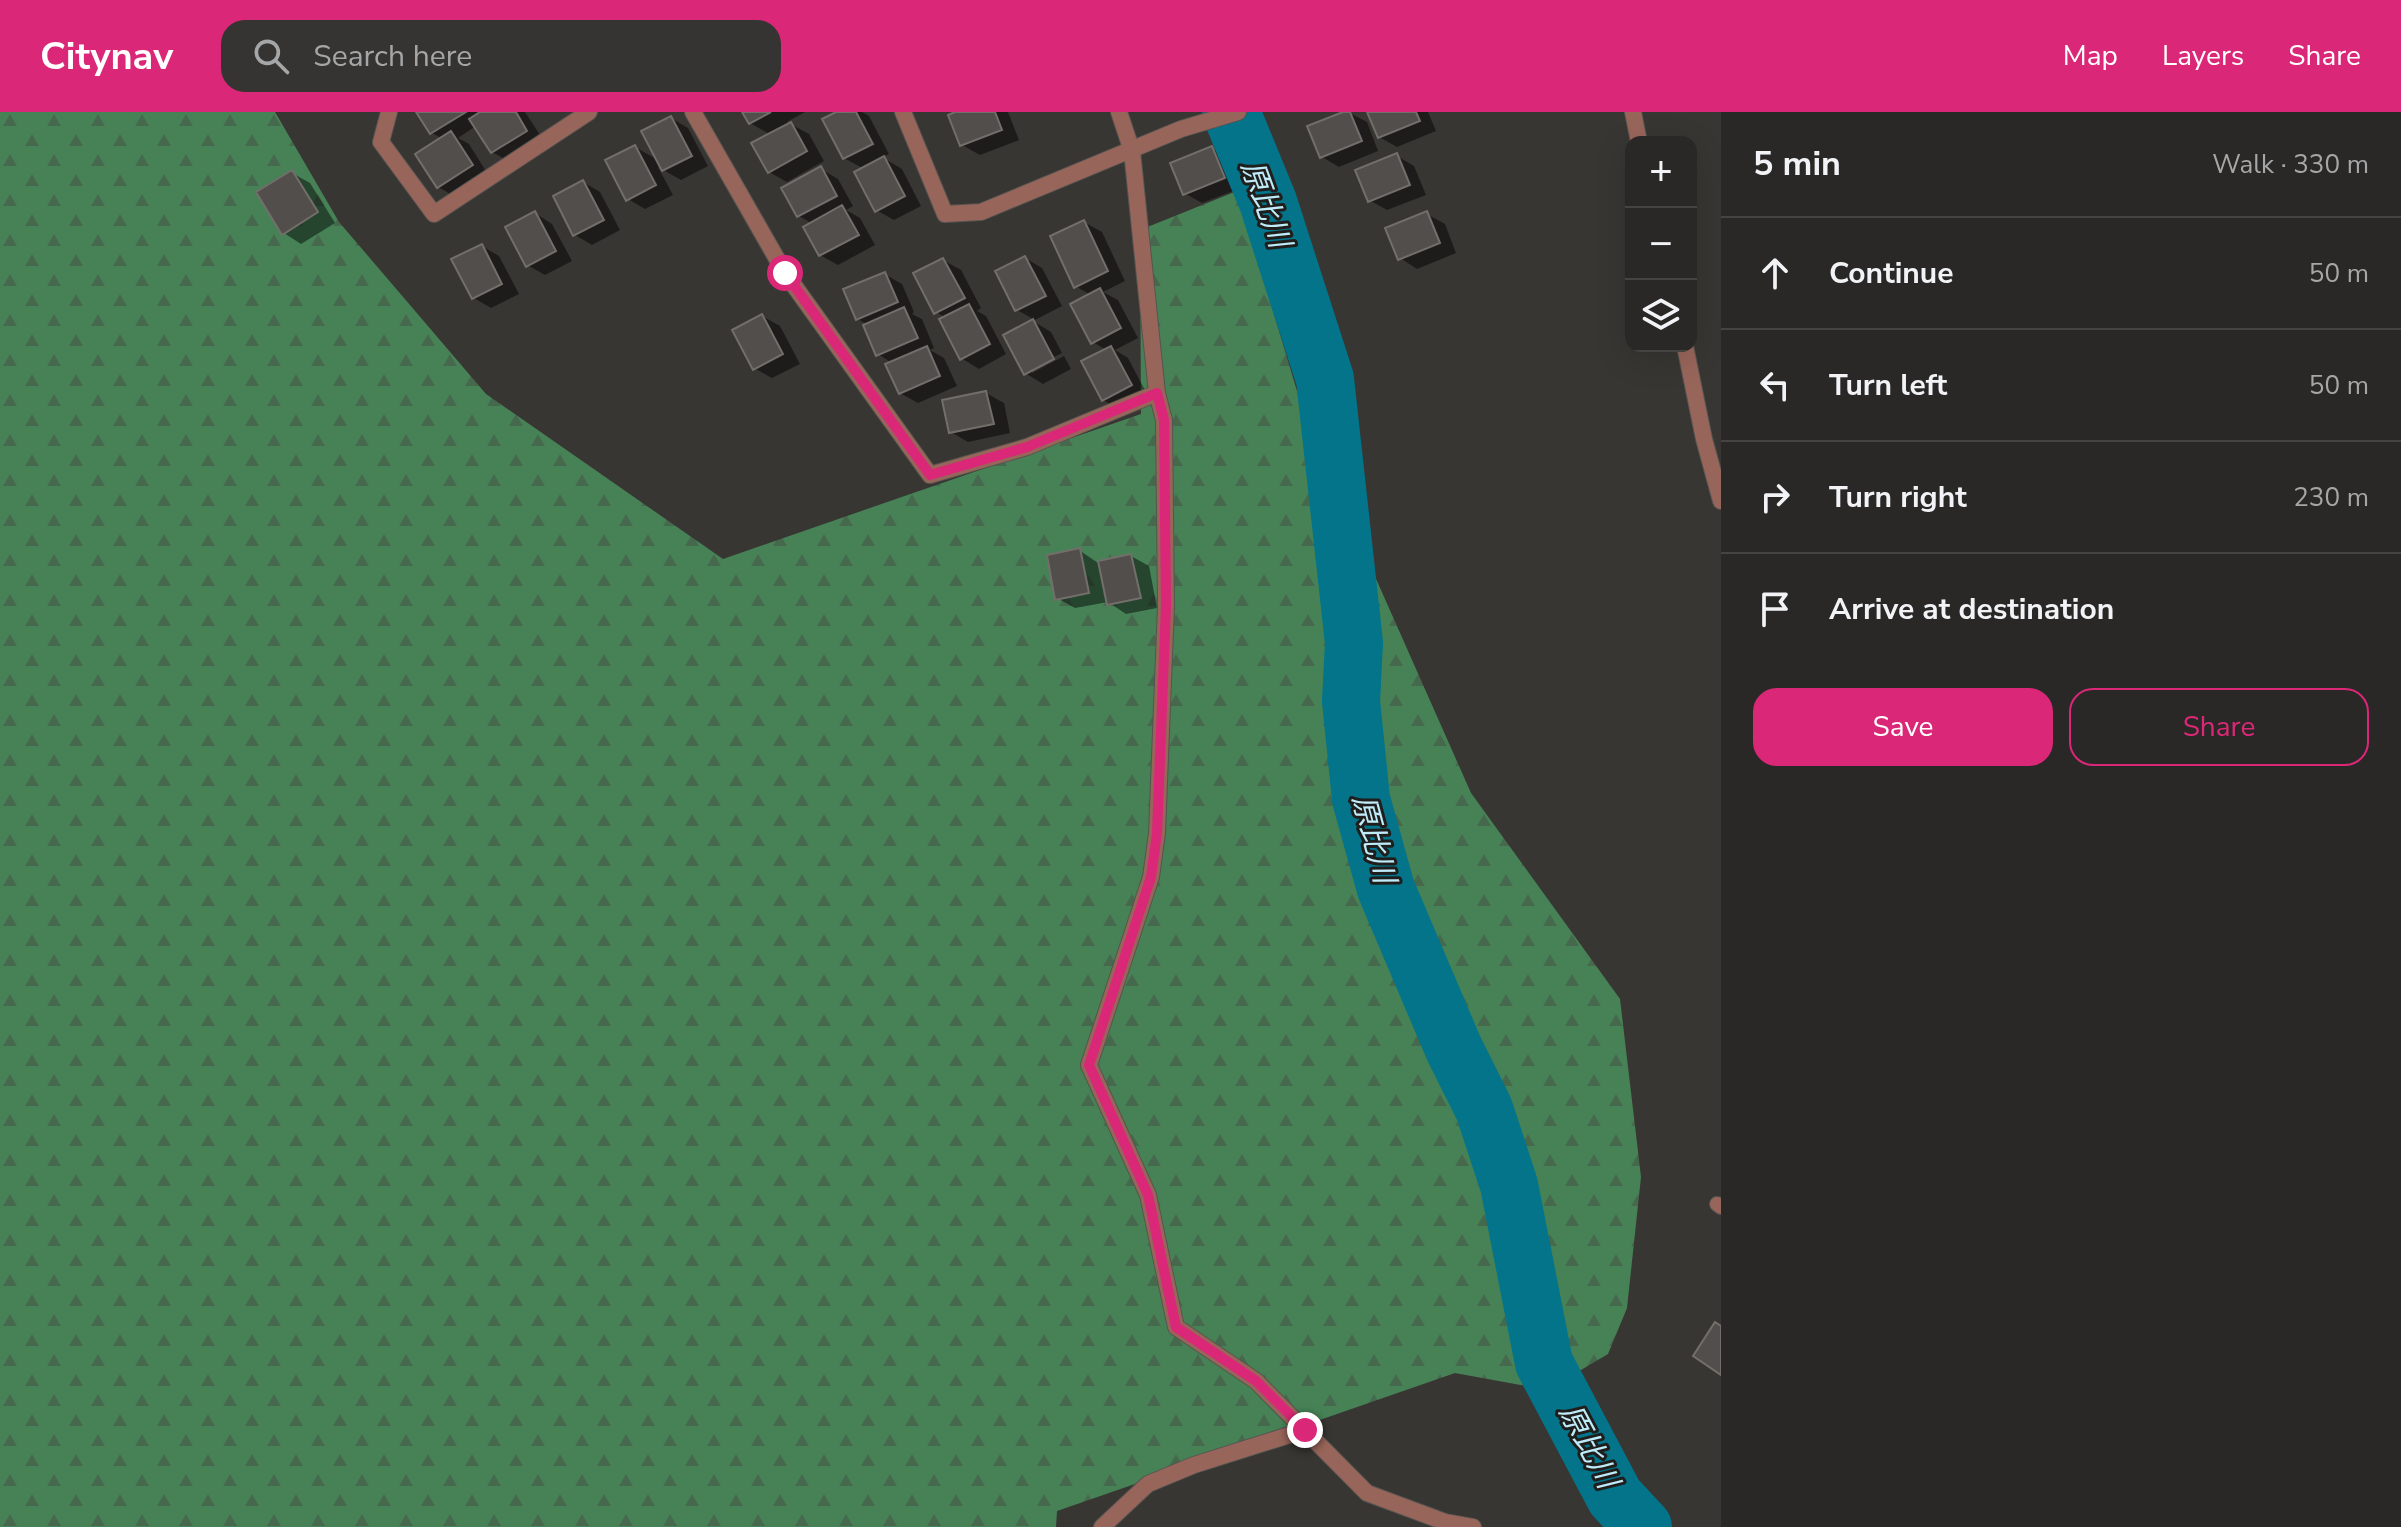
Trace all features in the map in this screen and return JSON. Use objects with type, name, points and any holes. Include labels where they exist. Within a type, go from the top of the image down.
[{"type":"street","points":[[389,112],[381,142],[434,214],[589,112]]},
{"type":"street","points":[[693,112],[785,273],[930,475],[1027,447],[1157,393]]},
{"type":"street","points":[[903,112],[945,214],[981,212],[1181,129],[1238,112]]},
{"type":"street","points":[[1119,112],[1132,151],[1157,393],[1164,420],[1166,606],[1157,833],[1151,877],[1089,1065],[1148,1195],[1176,1327],[1256,1381],[1367,1493],[1445,1522],[1473,1527]]},
{"type":"street","points":[[1633,112],[1638,136]]},
{"type":"street","points":[[1686,352],[1704,439],[1721,501]]},
{"type":"street","points":[[1102,1527],[1148,1484],[1194,1465],[1305,1430]]},
{"type":"green space","points":[[0,112],[275,112],[339,222],[486,394],[723,559],[1141,414],[1140,230],[1237,191],[1306,421],[1471,793],[1620,999],[1641,1177],[1627,1308],[1608,1354],[1547,1390],[1455,1373],[1057,1511],[1056,1527],[0,1527]]},
{"type":"building","points":[[416,112],[466,112],[430,134]]},
{"type":"building","points":[[480,112],[516,112],[527,131],[491,153],[469,119]]},
{"type":"building","points":[[742,112],[771,112],[749,124]]},
{"type":"building","points":[[836,112],[856,112],[873,144],[843,159],[822,119]]},
{"type":"building","points":[[955,112],[995,112],[1002,130],[960,146],[948,115]]},
{"type":"building","points":[[1350,112],[1362,141],[1320,158],[1307,126]]},
{"type":"building","points":[[1367,112],[1416,112],[1420,121],[1378,138]]},
{"type":"building","points":[[671,116],[692,156],[662,171],[641,131]]},
{"type":"building","points":[[791,122],[807,151],[768,173],[751,143]]},
{"type":"building","points":[[451,131],[473,165],[437,188],[415,154]]},
{"type":"building","points":[[635,145],[656,185],[626,201],[605,160]]},
{"type":"building","points":[[1212,146],[1225,178],[1183,195],[1170,163]]},
{"type":"building","points":[[1397,153],[1410,185],[1368,202],[1355,170]]},
{"type":"building","points":[[884,156],[905,196],[875,212],[854,172]]},
{"type":"building","points":[[821,166],[837,196],[797,217],[781,188]]},
{"type":"building","points":[[292,170],[318,212],[282,235],[256,192]]},
{"type":"building","points":[[583,180],[604,220],[573,236],[553,196]]},
{"type":"building","points":[[842,205],[859,235],[819,256],[803,227]]},
{"type":"building","points":[[535,211],[556,251],[526,267],[505,227]]},
{"type":"building","points":[[1427,211],[1440,243],[1398,260],[1385,228]]},
{"type":"building","points":[[1084,220],[1108,271],[1074,288],[1050,236]]},
{"type":"building","points":[[482,244],[502,284],[472,299],[451,259]]},
{"type":"building","points":[[1025,256],[1046,296],[1015,311],[995,271]]},
{"type":"building","points":[[943,258],[965,298],[934,314],[913,273]]},
{"type":"building","points":[[885,272],[898,302],[856,320],[843,289]]},
{"type":"building","points":[[1100,288],[1121,328],[1091,344],[1070,304]]},
{"type":"building","points":[[969,304],[990,344],[960,360],[939,319]]},
{"type":"building","points":[[904,307],[918,338],[876,356],[863,325]]},
{"type":"building","points":[[762,314],[783,354],[753,370],[732,330]]},
{"type":"building","points":[[1033,319],[1054,359],[1024,375],[1003,335]]},
{"type":"building","points":[[927,346],[940,376],[899,394],[885,364]]},
{"type":"building","points":[[1111,346],[1132,385],[1102,401],[1081,361]]},
{"type":"building","points":[[986,391],[994,424],[949,433],[942,400]]},
{"type":"building","points":[[1080,548],[1089,593],[1055,600],[1047,555]]},
{"type":"building","points":[[1131,554],[1141,598],[1107,605],[1098,561]]},
{"type":"building","points":[[1715,1322],[1721,1326],[1721,1375],[1693,1356]]},
{"type":"waterway","name":"原比川","points":[[1231,112],[1268,202],[1325,379],[1354,643],[1351,701],[1361,799],[1386,889],[1454,1049],[1484,1109],[1509,1185],[1544,1363],[1615,1497],[1643,1527]]},
{"type":"route","points":[[785,273],[930,475],[1027,447],[1157,393],[1164,420],[1166,606],[1157,833],[1151,877],[1089,1065],[1148,1195],[1176,1327],[1256,1381],[1305,1430]]}]
